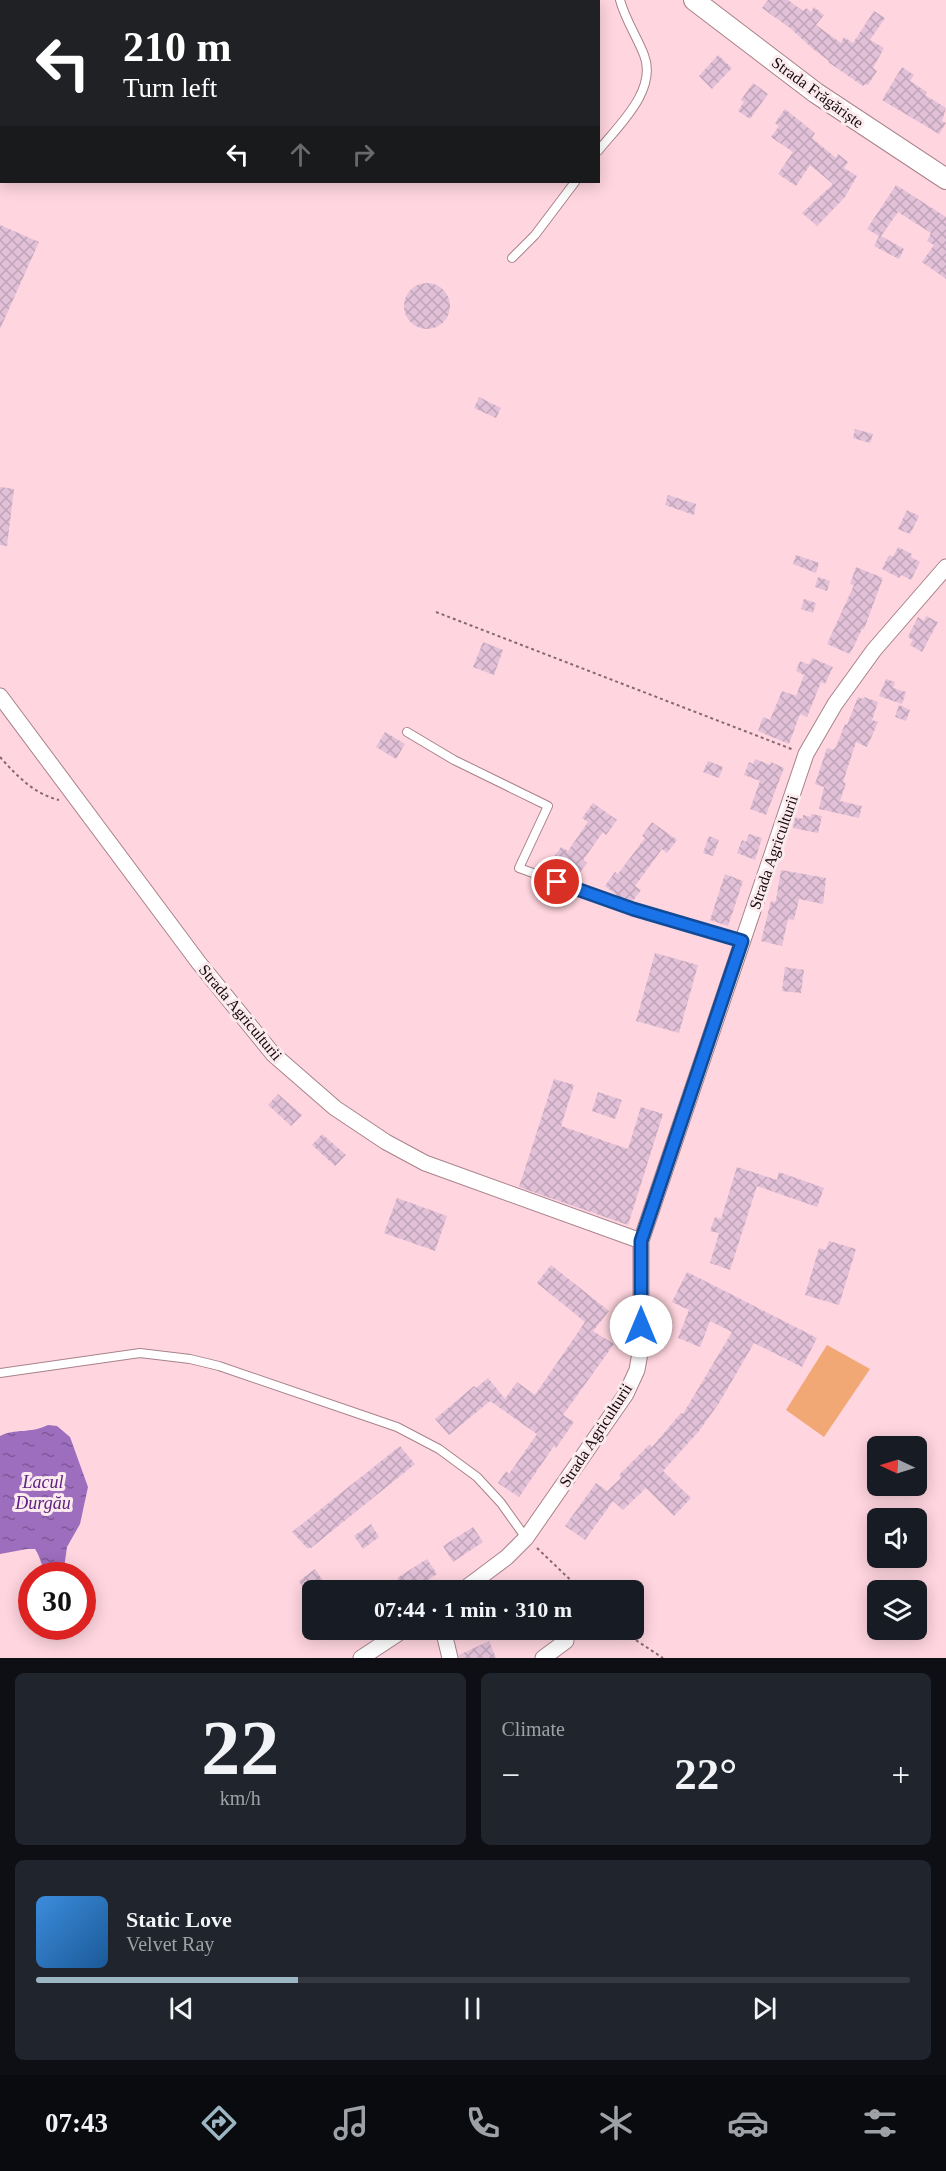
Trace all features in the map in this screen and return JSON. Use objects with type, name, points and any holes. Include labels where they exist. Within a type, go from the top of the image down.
[{"type":"street","name":"Strada Frăgăriște","points":[[694,0],[816,93],[946,179]]},
{"type":"street","name":"Strada Agriculturii","points":[[476,1580],[507,1557],[526,1538],[626,1394],[637,1370],[641,1347],[641,1241],[806,754],[835,704],[874,650],[946,567]]},
{"type":"street","name":"Strada Agriculturii","points":[[0,696],[200,963],[273,1054],[335,1108],[386,1142],[425,1162],[641,1241]]},
{"type":"street","points":[[361,1658],[388,1640]]},
{"type":"street","points":[[446,1640],[450,1658]]},
{"type":"street","points":[[543,1658],[566,1641]]},
{"type":"lane","points":[[600,149],[639,100],[645,88],[646,58],[620,0]]},
{"type":"lane","points":[[512,258],[535,235],[574,183]]},
{"type":"lane","points":[[407,732],[454,760],[548,806],[519,868],[633,909],[742,941]]},
{"type":"lane","points":[[0,1373],[140,1353],[190,1359],[219,1366],[397,1427],[439,1449],[477,1477],[501,1503],[526,1538]]},
{"type":"path","points":[[436,612],[806,754]]},
{"type":"path","points":[[0,758],[20,780],[49,797],[82,806]]},
{"type":"path","points":[[526,1538],[570,1580]]},
{"type":"path","points":[[636,1640],[663,1658]]},
{"type":"shaded area","points":[[827,1345],[870,1369],[824,1437],[786,1410]]},
{"type":"water","name":"Lacul Durgău","points":[[48,1425],[57,1426],[70,1437],[88,1487],[80,1524],[67,1547],[65,1562],[42,1562],[35,1549],[0,1554],[0,1436]]},
{"type":"building","points":[[768,0],[788,0],[803,11],[806,8],[811,12],[814,7],[824,15],[816,25],[841,43],[844,37],[853,43],[874,11],[885,18],[870,40],[884,48],[873,68],[877,71],[868,85],[863,86],[828,62],[790,28],[762,8]]},
{"type":"building","points":[[718,55],[732,68],[712,89],[699,76]]},
{"type":"building","points":[[902,67],[914,75],[910,81],[927,92],[925,95],[946,108],[942,121],[946,123],[939,134],[882,100]]},
{"type":"building","points":[[753,83],[768,94],[750,119],[738,111],[744,102],[741,100]]},
{"type":"building","points":[[785,109],[815,133],[812,138],[836,158],[838,154],[848,162],[844,168],[857,176],[845,197],[817,226],[802,213],[833,184],[810,165],[796,186],[778,174],[793,152],[771,137],[779,126],[775,123]]},
{"type":"building","points":[[896,185],[946,217],[946,279],[922,262],[934,245],[927,241],[931,233],[898,212],[881,236],[904,249],[899,259],[874,246],[879,236],[867,229]]},
{"type":"building","points":[[0,225],[39,242],[0,329]]},
{"type":"building","points":[[427,283],[443,290],[450,306],[443,322],[427,329],[411,322],[404,306],[411,290]]},
{"type":"building","points":[[479,397],[501,408],[496,418],[474,408]]},
{"type":"building","points":[[855,429],[873,434],[870,443],[853,438]]},
{"type":"building","points":[[0,487],[14,489],[7,546],[0,545]]},
{"type":"building","points":[[668,495],[696,504],[694,515],[665,505]]},
{"type":"building","points":[[907,510],[919,516],[910,534],[898,529]]},
{"type":"building","points":[[898,547],[912,554],[911,557],[920,562],[911,580],[901,575],[899,578],[882,569],[889,555],[893,557]]},
{"type":"building","points":[[796,555],[819,563],[816,573],[793,564]]},
{"type":"building","points":[[856,567],[883,578],[864,629],[850,654],[827,644],[854,585],[850,584]]},
{"type":"building","points":[[818,577],[830,581],[827,591],[815,587]]},
{"type":"building","points":[[804,599],[816,603],[813,613],[801,609]]},
{"type":"building","points":[[926,616],[938,622],[922,652],[910,645],[913,640],[908,637],[918,617],[924,621]]},
{"type":"building","points":[[483,642],[503,650],[494,675],[473,667]]},
{"type":"building","points":[[812,658],[833,667],[825,684],[821,682],[807,717],[800,714],[789,744],[758,731],[763,717],[770,720],[782,691],[796,696],[804,675],[796,671],[800,661],[809,665]]},
{"type":"building","points":[[886,679],[895,682],[893,688],[906,692],[902,704],[879,696]]},
{"type":"building","points":[[858,697],[878,702],[872,720],[878,722],[867,747],[856,742],[843,782],[846,783],[840,801],[862,806],[859,818],[819,809],[824,787],[815,784],[827,748],[833,750],[836,747]]},
{"type":"building","points":[[899,705],[910,710],[906,721],[895,717]]},
{"type":"building","points":[[385,732],[405,744],[396,759],[376,747]]},
{"type":"building","points":[[755,759],[770,765],[771,762],[784,768],[766,815],[750,809],[760,781],[744,775],[749,762],[753,764]]},
{"type":"building","points":[[708,761],[723,767],[719,778],[703,772]]},
{"type":"building","points":[[593,803],[617,820],[606,835],[603,832],[583,860],[587,863],[575,879],[551,861],[561,847],[568,851],[588,822],[582,818]]},
{"type":"building","points":[[811,814],[822,816],[818,833],[793,828],[795,817],[803,819],[803,815],[811,817]]},
{"type":"building","points":[[652,822],[677,840],[667,853],[662,849],[635,886],[641,890],[632,902],[622,899],[605,886],[615,872],[618,874],[645,838],[642,836]]},
{"type":"building","points":[[749,834],[762,838],[755,860],[737,853],[742,840],[746,842]]},
{"type":"building","points":[[709,836],[719,840],[713,856],[703,853]]},
{"type":"building","points":[[781,870],[826,878],[823,904],[799,899],[794,920],[788,919],[782,946],[761,941],[771,901],[776,900]]},
{"type":"building","points":[[725,874],[743,881],[728,926],[710,920]]},
{"type":"building","points":[[655,953],[698,965],[679,1033],[636,1021]]},
{"type":"building","points":[[785,967],[804,970],[801,993],[782,991]]},
{"type":"building","points":[[554,1079],[574,1085],[561,1126],[628,1149],[641,1107],[663,1114],[628,1225],[519,1187]]},
{"type":"building","points":[[598,1092],[622,1100],[615,1119],[592,1111]]},
{"type":"building","points":[[278,1094],[302,1115],[291,1126],[268,1105]]},
{"type":"building","points":[[322,1134],[346,1155],[335,1166],[312,1145]]},
{"type":"building","points":[[737,1167],[777,1180],[779,1172],[824,1188],[817,1207],[757,1186],[730,1270],[710,1263],[719,1233],[710,1231],[715,1217],[721,1219]]},
{"type":"building","points":[[397,1198],[447,1216],[435,1251],[384,1233]]},
{"type":"building","points":[[829,1241],[856,1249],[839,1305],[805,1295],[819,1248],[826,1250]]},
{"type":"building","points":[[551,1265],[609,1311],[593,1331],[614,1344],[563,1415],[574,1422],[556,1448],[554,1446],[519,1497],[498,1483],[506,1471],[509,1474],[537,1434],[490,1401],[449,1435],[435,1419],[474,1386],[476,1388],[488,1378],[505,1399],[517,1382],[535,1395],[585,1322],[537,1283]]},
{"type":"building","points":[[687,1272],[817,1338],[802,1367],[754,1343],[719,1403],[699,1431],[663,1471],[691,1498],[674,1516],[646,1488],[623,1510],[613,1501],[585,1540],[565,1526],[596,1483],[607,1491],[621,1478],[619,1475],[650,1444],[652,1447],[681,1413],[683,1414],[732,1332],[710,1321],[700,1347],[678,1338],[689,1310],[672,1302]]},
{"type":"building","points":[[400,1446],[415,1464],[311,1548],[307,1548],[292,1532]]},
{"type":"building","points":[[371,1524],[379,1537],[363,1549],[354,1536]]},
{"type":"building","points":[[473,1527],[483,1542],[453,1562],[443,1546]]},
{"type":"building","points":[[427,1559],[437,1574],[428,1580],[398,1580],[397,1578]]},
{"type":"building","points":[[315,1569],[323,1580],[302,1580],[302,1586],[299,1581]]},
{"type":"building","points":[[489,1641],[496,1658],[459,1658],[459,1655]]},
{"type":"route","points":[[557,882],[633,909],[742,941],[641,1241],[641,1326]]}]
